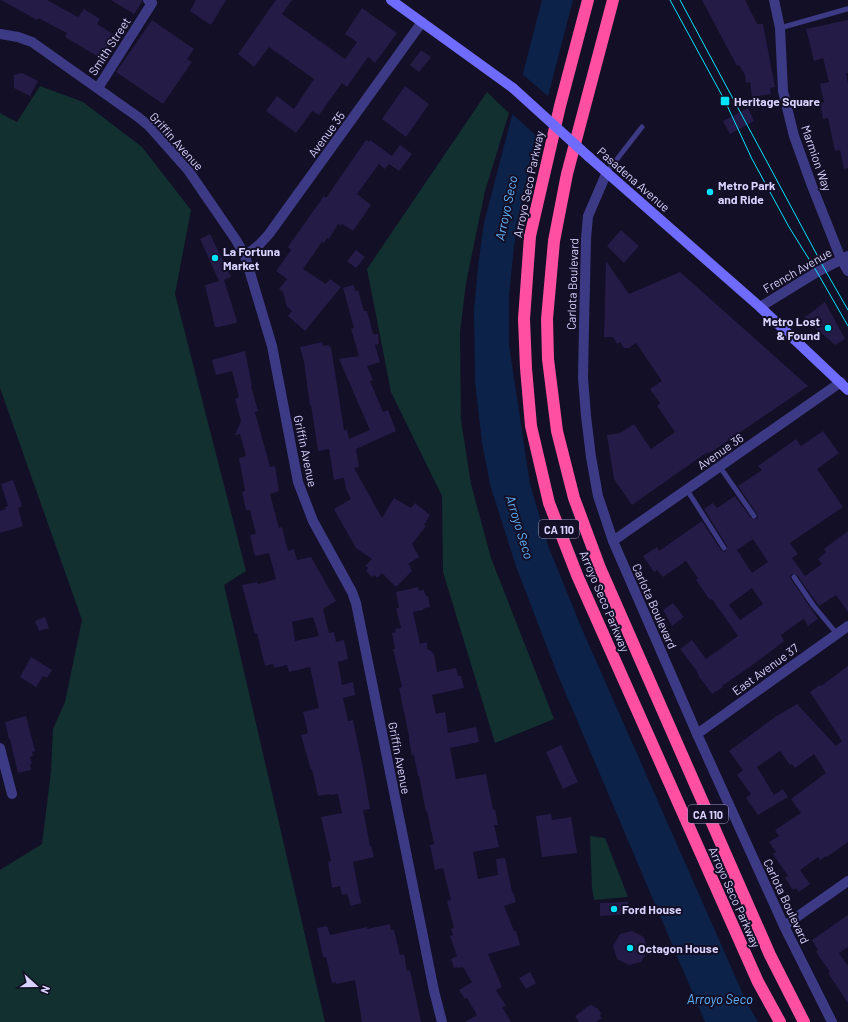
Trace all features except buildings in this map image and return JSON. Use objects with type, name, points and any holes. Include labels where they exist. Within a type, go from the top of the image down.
[{"type":"highway","name":"Arroyo Seco Parkway","points":[[588,0],[558,114],[530,236],[524,319],[526,368],[531,426],[549,503],[577,575],[758,982],[780,1022]]},
{"type":"highway","name":"Arroyo Seco Parkway","points":[[613,0],[567,174],[554,241],[547,319],[548,359],[557,431],[574,498],[600,568],[767,948],[804,1022]]},
{"type":"main road","name":"Pasadena Avenue","points":[[392,0],[513,88],[735,286],[760,306],[845,386]]},
{"type":"street","name":"Marmion Way","points":[[774,0],[780,28],[783,91],[794,136],[812,186],[845,258],[848,271]]},
{"type":"street","name":"Smith Street","points":[[98,88],[152,1]]},
{"type":"street","name":"Avenue 35","points":[[245,256],[259,245],[269,234],[422,22]]},
{"type":"street","name":"Griffin Avenue","points":[[0,34],[18,37],[32,42],[138,117],[176,155],[188,170],[227,226],[245,256],[272,346],[298,482],[314,521],[352,592],[356,603],[434,991],[442,1022]]},
{"type":"street","name":"Carlota Boulevard","points":[[607,172],[588,216],[586,239],[583,378],[591,457],[598,496],[613,541],[697,734],[784,926],[832,1022]]},
{"type":"street","name":"French Avenue","points":[[760,306],[845,258]]},
{"type":"street","name":"Avenue 36","points":[[613,541],[720,467],[845,386]]},
{"type":"street","name":"East Avenue 37","points":[[697,734],[848,626]]},
{"type":"street","points":[[0,748],[12,794]]},
{"type":"street","points":[[784,926],[848,881]]},
{"type":"lane","points":[[780,28],[847,9]]},
{"type":"lane","points":[[607,172],[642,127]]},
{"type":"lane","points":[[720,467],[754,516]]},
{"type":"lane","points":[[687,490],[724,548]]},
{"type":"lane","points":[[794,577],[813,605],[837,634]]},
{"type":"green space","points":[[40,86],[83,102],[142,147],[191,210],[175,294],[246,571],[224,585],[325,1022],[0,1022],[0,870],[42,844],[51,772],[53,729],[65,702],[82,620],[0,388],[0,113],[17,122]]},
{"type":"green space","points":[[487,92],[509,113],[485,191],[466,283],[460,332],[461,420],[471,484],[491,558],[554,719],[495,743],[443,572],[442,496],[391,392],[367,269]]},
{"type":"green space","points":[[590,836],[605,838],[628,897],[594,900],[592,888]]},
{"type":"water","name":"Arroyo Seco","points":[[542,0],[573,0],[524,189],[514,246],[509,296],[509,345],[530,484],[549,548],[582,629],[746,1001],[758,1022],[705,1022],[557,673],[517,569],[491,488],[482,443],[475,381],[474,310],[478,266],[484,223]]},
{"type":"pier","points":[[521,73],[549,97],[539,138],[511,113]]},
{"type":"tram line","points":[[670,0],[725,101],[752,159],[789,227],[848,326]]},
{"type":"tram line","points":[[680,0],[848,310]]},
{"type":"place","name":"Heritage Square","points":[[725,101]]},
{"type":"place","name":"Metro Park and Ride","points":[[710,192]]},
{"type":"place","name":"La Fortuna Market","points":[[215,258]]},
{"type":"place","name":"Metro Lost & Found","points":[[828,328]]},
{"type":"place","name":"Ford House","points":[[614,909]]},
{"type":"place","name":"Octagon House","points":[[630,948]]}]
